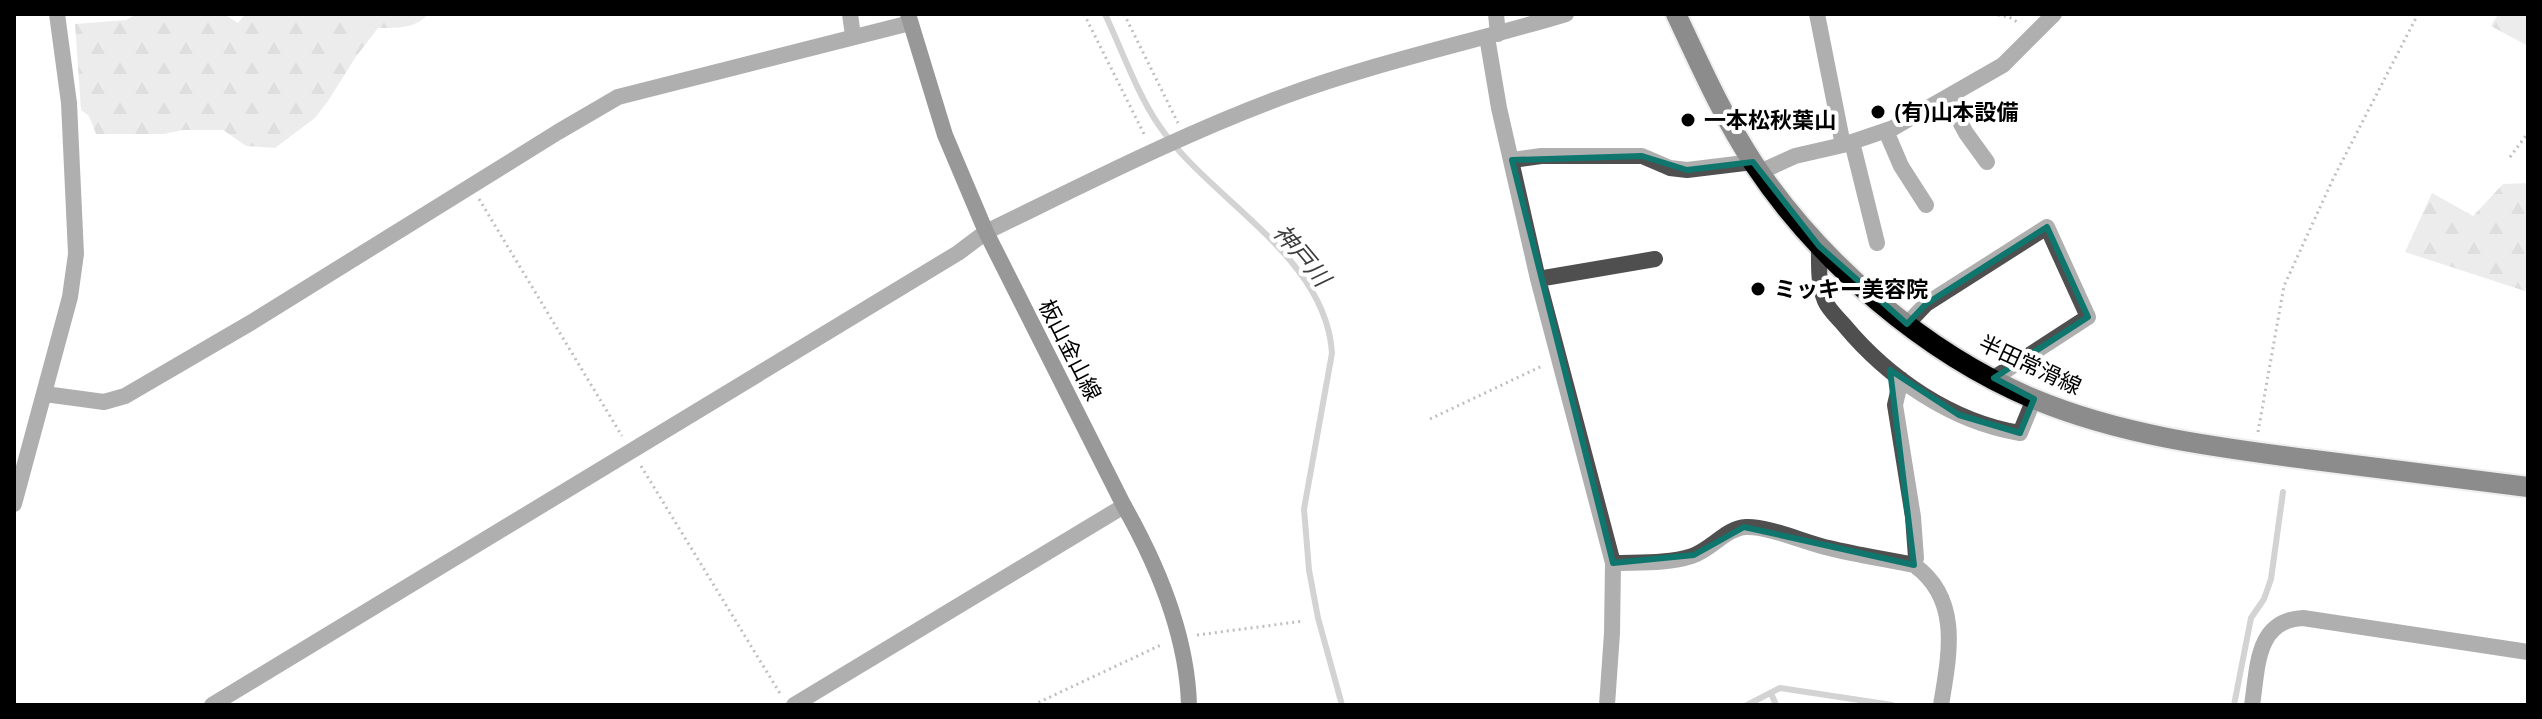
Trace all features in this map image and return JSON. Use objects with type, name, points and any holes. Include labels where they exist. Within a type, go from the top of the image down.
[{"type":"main road","name":"半田常滑線","points":[[1676,14],[1712,91],[1757,167],[1819,246],[1863,289],[1907,324],[1971,367],[2034,399],[2095,420],[2166,438],[2528,487]]},
{"type":"main road","name":"板山金山線","points":[[909,18],[945,135],[986,232],[1145,543],[1165,591],[1183,656],[1189,705]]},
{"type":"street","points":[[14,504],[70,297],[76,254],[69,103],[57,14]]},
{"type":"street","points":[[850,14],[853,36]]},
{"type":"street","points":[[1496,14],[1492,36],[1499,108],[1538,279],[1613,563],[1607,705]]},
{"type":"street","points":[[212,705],[958,253],[986,232],[1154,149],[1287,95],[1566,14]]},
{"type":"street","points":[[1817,14],[1847,143],[1877,243]]},
{"type":"street","points":[[1512,160],[1541,156],[1642,156],[1670,168],[1687,170],[1757,167],[1847,143],[1886,131],[2003,65],[2054,14]]},
{"type":"street","points":[[45,394],[104,402],[125,396],[252,322],[618,97],[853,36],[909,18]]},
{"type":"street","points":[[1947,98],[1966,133],[1987,162]]},
{"type":"street","points":[[1886,131],[1901,166],[1926,205]]},
{"type":"street","points":[[1907,324],[1926,304],[2047,227],[2088,317],[1994,378]]},
{"type":"street","points":[[1819,246],[1820,285],[1826,303],[1855,339],[1921,394],[1959,415],[1994,429],[2020,433],[2034,399]]},
{"type":"street","points":[[1538,279],[1655,259]]},
{"type":"street","points":[[1901,379],[1895,405],[1913,517],[1914,565]]},
{"type":"street","points":[[794,705],[1124,506]]},
{"type":"street","points":[[1613,563],[1655,562],[1694,555],[1744,527],[1914,565],[1933,584],[1950,627],[1941,705]]},
{"type":"street","points":[[2252,705],[2261,649],[2267,635],[2289,619],[2303,618],[2528,652]]},
{"type":"path","points":[[1084,14],[1154,149]]},
{"type":"path","points":[[1124,14],[1184,137]]},
{"type":"path","points":[[1992,14],[2009,17],[2036,33]]},
{"type":"path","points":[[2255,452],[2284,286],[2333,179],[2418,14]]},
{"type":"path","points":[[2510,157],[2528,133]]},
{"type":"path","points":[[1430,419],[1558,358]]},
{"type":"highlighted area","points":[[1642,156],[1687,170],[1753,162],[1819,246],[1907,324],[1926,304],[2047,227],[2088,317],[1994,378],[2034,399],[2020,433],[1959,415],[1890,370],[1914,565],[1744,527],[1694,555],[1613,563],[1512,160]]},
{"type":"green space","points":[[137,14],[224,14],[238,23],[245,14],[428,14],[412,25],[378,28],[315,118],[275,148],[246,146],[223,130],[96,134],[89,116],[81,110],[75,24],[126,20]]},
{"type":"green space","points":[[2498,14],[2528,14],[2528,46],[2491,26]]},
{"type":"green space","points":[[2528,183],[2528,292],[2405,252],[2432,193],[2473,216],[2503,184]]},
{"type":"waterway","name":"神戸川","points":[[1105,14],[1136,85],[1158,124],[1205,178],[1287,257],[1309,286],[1325,318],[1332,353],[1304,509],[1309,570],[1318,618],[1342,705]]},
{"type":"waterway","points":[[2234,705],[2251,618],[2264,599],[2271,579],[2283,492]]},
{"type":"waterway","points":[[1747,705],[1780,688],[1892,705]]},
{"type":"waterway","points":[[1771,693],[1776,705]]},
{"type":"place","name":"(有)山本設備","points":[[1878,112]]},
{"type":"place","name":"一本松秋葉山","points":[[1688,120]]},
{"type":"place","name":"ミッキー美容院","points":[[1758,289]]}]
